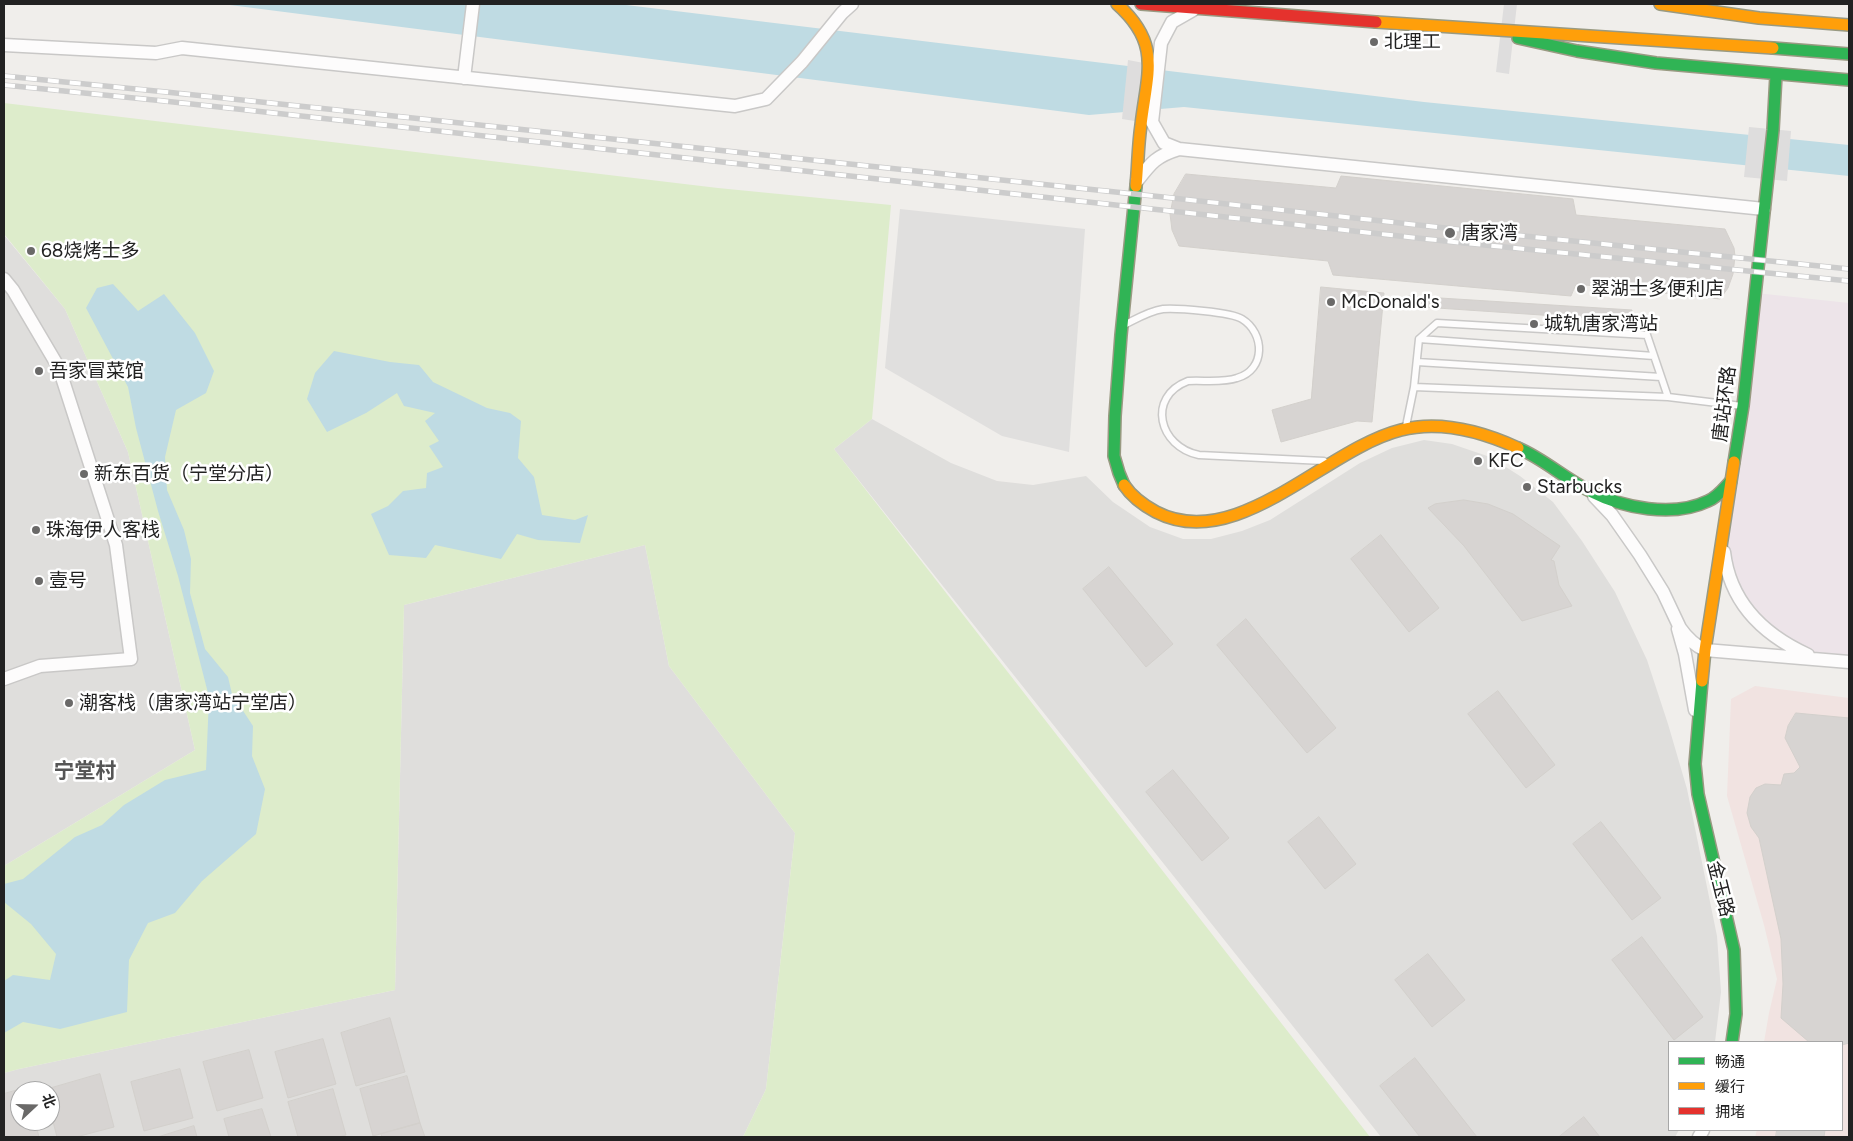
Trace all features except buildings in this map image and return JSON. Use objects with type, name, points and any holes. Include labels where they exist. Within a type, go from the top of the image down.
[{"type":"main road","points":[[1117,4],[1132,17],[1142,34],[1153,64]]},
{"type":"main road","points":[[1141,4],[1485,30],[1756,46],[1849,54]]},
{"type":"main road","points":[[1660,4],[1759,18],[1849,25]]},
{"type":"main road","points":[[1485,30],[1585,53],[1656,64],[1849,80]]},
{"type":"main road","name":"唐站环路","points":[[1697,736],[1705,650],[1743,406],[1773,130],[1776,75]]},
{"type":"main road","points":[[1146,122],[1137,182],[1123,326],[1114,456],[1118,473],[1124,486],[1144,505],[1164,516],[1186,522],[1202,523],[1218,519],[1252,508],[1276,497],[1376,439],[1406,428],[1420,427],[1446,428],[1483,435],[1509,443],[1540,459],[1591,492],[1612,500],[1645,507],[1675,508],[1692,506],[1710,500],[1724,490],[1731,481]]},
{"type":"main road","name":"金玉路","points":[[1697,736],[1698,794],[1734,950],[1736,1014],[1732,1041]]},
{"type":"street","points":[[464,78],[473,4]]},
{"type":"street","points":[[4,45],[156,53],[182,48],[735,106],[766,99],[802,62],[852,4]]},
{"type":"street","points":[[1195,9],[1172,22],[1161,43],[1153,64],[1146,122],[1164,143],[1179,149],[1764,209]]},
{"type":"street","points":[[1137,182],[1150,164],[1163,154],[1179,149]]},
{"type":"street","points":[[4,280],[13,290],[59,368],[116,545],[131,659],[40,666],[4,679]]},
{"type":"street","points":[[1591,492],[1626,533],[1652,573],[1685,636],[1692,643],[1705,650],[1849,662]]},
{"type":"street","points":[[1722,541],[1728,573],[1748,613],[1784,643],[1817,659]]},
{"type":"street","points":[[1673,615],[1690,674],[1697,736]]},
{"type":"lane","points":[[1123,326],[1142,316],[1162,309],[1229,314],[1249,324],[1257,336],[1260,355],[1248,373],[1231,380],[1188,381],[1180,384],[1168,396],[1161,416],[1163,425],[1166,433],[1180,449],[1199,455],[1334,462]]},
{"type":"lane","points":[[1406,428],[1414,387],[1419,339],[1437,323],[1647,335],[1668,398]]},
{"type":"lane","points":[[1419,339],[1654,356]]},
{"type":"lane","points":[[1417,362],[1661,377]]},
{"type":"lane","points":[[1414,387],[1668,398],[1743,406]]},
{"type":"shaded area","points":[[900,209],[1085,229],[1069,452],[1002,436],[885,368]]},
{"type":"shaded area","name":"宁堂村","points":[[4,235],[65,309],[128,452],[195,750],[4,866]]},
{"type":"shaded area","points":[[1756,293],[1849,303],[1849,661],[1818,658],[1758,622],[1725,558]]},
{"type":"shaded area","points":[[872,419],[951,463],[997,481],[1033,485],[1086,476],[1113,502],[1150,527],[1183,539],[1211,539],[1242,531],[1270,520],[1360,463],[1392,448],[1424,440],[1452,444],[1490,457],[1520,476],[1553,502],[1582,541],[1615,592],[1647,660],[1687,789],[1717,936],[1721,992],[1715,1041],[1668,1041],[1668,1131],[1678,1131],[1675,1137],[1381,1137],[834,449]]},
{"type":"shaded area","points":[[645,545],[669,666],[795,833],[766,1089],[743,1137],[4,1137],[4,1073],[395,990],[404,605]]},
{"type":"shaded area","points":[[1755,686],[1849,698],[1849,1137],[1755,1137],[1757,1131],[1843,1131],[1843,1041],[1764,1041],[1777,979],[1764,925],[1727,796],[1731,699]]},
{"type":"green space","points":[[4,103],[718,188],[891,205],[872,419],[834,449],[1370,1137],[743,1137],[766,1089],[795,833],[669,666],[645,545],[404,605],[395,990],[4,1073],[4,866],[195,750],[128,452],[65,309],[4,234]]},
{"type":"water","points":[[222,4],[618,4],[1424,102],[1849,145],[1849,176],[1184,107],[1089,115]]},
{"type":"water","points":[[113,284],[138,311],[164,294],[195,333],[214,371],[206,393],[176,410],[165,457],[167,490],[184,530],[191,559],[190,593],[205,649],[228,677],[232,694],[253,726],[252,756],[265,789],[256,834],[202,881],[175,913],[148,923],[129,960],[127,1012],[60,1029],[23,1022],[4,1033],[4,981],[13,975],[50,980],[56,954],[31,924],[4,902],[4,884],[23,879],[75,837],[102,825],[124,805],[165,780],[206,770],[209,697],[178,576],[136,428],[128,387],[86,308],[97,288]]},
{"type":"water","points":[[334,351],[390,362],[419,365],[433,382],[487,408],[510,413],[521,421],[518,458],[534,477],[542,515],[575,520],[588,515],[580,543],[538,540],[517,534],[501,559],[435,545],[426,558],[389,555],[371,514],[388,506],[403,491],[426,488],[427,473],[443,467],[429,446],[439,441],[425,421],[435,413],[404,406],[397,393],[366,413],[327,432],[307,399],[315,373]]},
{"type":"pier","points":[[1504,4],[1517,4],[1509,74],[1496,72]]},
{"type":"pier","points":[[1128,60],[1149,64],[1141,122],[1122,119]]},
{"type":"pier","points":[[1749,127],[1791,131],[1787,181],[1744,177]]},
{"type":"railway","points":[[4,76],[1849,269]]},
{"type":"railway","points":[[4,85],[1454,242],[1849,281]]},
{"type":"traffic: fast","points":[[1518,38],[1577,51],[1656,63],[1849,80]]},
{"type":"traffic: fast","points":[[1773,48],[1849,54]]},
{"type":"traffic: fast","points":[[1734,462],[1743,406],[1773,130],[1776,75]]},
{"type":"traffic: fast","points":[[1124,485],[1114,456],[1115,416],[1136,186]]},
{"type":"traffic: fast","points":[[1518,448],[1590,491],[1617,502],[1648,509],[1664,510],[1694,506],[1715,497],[1731,481]]},
{"type":"traffic: fast","points":[[1702,681],[1695,764],[1698,794],[1734,950],[1736,1014],[1732,1041]]},
{"type":"traffic: slow","points":[[1117,4],[1141,32],[1148,60],[1136,186]]},
{"type":"traffic: slow","points":[[1660,4],[1759,18],[1849,25]]},
{"type":"traffic: slow","points":[[1376,22],[1773,48]]},
{"type":"traffic: slow","points":[[1124,485],[1138,500],[1156,512],[1187,521],[1218,520],[1249,510],[1372,441],[1401,430],[1431,426],[1461,429],[1490,437],[1518,448]]},
{"type":"traffic: slow","points":[[1702,681],[1705,650],[1734,462]]},
{"type":"traffic: jam","points":[[1141,4],[1376,22]]},
{"type":"place","name":"北理工","points":[[1374,42]]},
{"type":"place","name":"唐家湾","points":[[1450,233]]},
{"type":"place","name":"68烧烤士多","points":[[31,251]]},
{"type":"place","name":"翠湖士多便利店","points":[[1581,289]]},
{"type":"place","name":"McDonald's","points":[[1331,302]]},
{"type":"place","name":"城轨唐家湾站","points":[[1534,324]]},
{"type":"place","name":"吾家冒菜馆","points":[[39,371]]},
{"type":"place","name":"KFC","points":[[1478,461]]},
{"type":"place","name":"新东百货（宁堂分店）","points":[[84,474]]},
{"type":"place","name":"Starbucks","points":[[1527,487]]},
{"type":"place","name":"珠海伊人客栈","points":[[36,530]]},
{"type":"place","name":"壹号","points":[[39,581]]},
{"type":"place","name":"潮客栈（唐家湾站宁堂店）","points":[[69,703]]},
{"type":"district","name":"宁堂村","points":[[85,772]]}]
